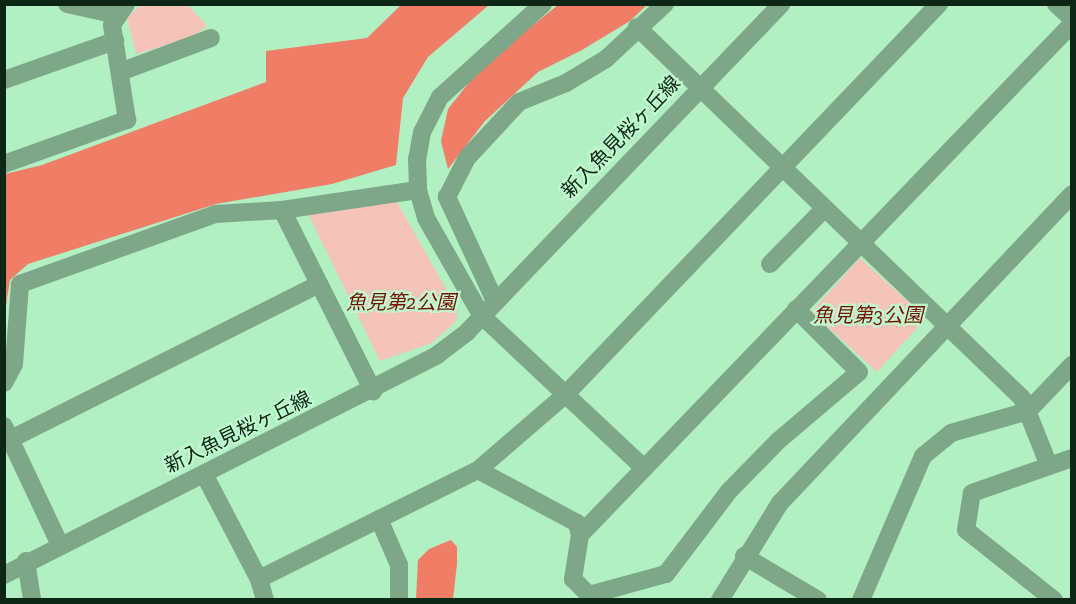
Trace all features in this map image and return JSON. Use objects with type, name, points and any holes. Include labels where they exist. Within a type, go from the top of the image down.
[{"type":"street","points":[[4,164],[127,120],[112,25],[121,10],[67,4]]},
{"type":"street","points":[[543,4],[440,97],[422,132],[417,159],[418,190],[426,218],[481,315],[644,468]]},
{"type":"street","points":[[495,301],[447,197],[467,158],[519,102],[566,83],[606,59],[637,27],[665,4]]},
{"type":"street","name":"新入魚見桜ヶ丘線","points":[[4,575],[60,544],[373,391],[437,355],[495,301],[781,4]]},
{"type":"street","points":[[259,579],[478,470],[566,394],[939,4]]},
{"type":"street","points":[[1056,4],[1071,19]]},
{"type":"street","points":[[580,535],[1071,24]]},
{"type":"street","points":[[637,27],[1022,398],[1049,466]]},
{"type":"street","points":[[120,72],[211,38]]},
{"type":"street","points":[[4,80],[115,41]]},
{"type":"street","points":[[4,383],[14,364],[20,284],[216,214],[282,210],[418,190]]},
{"type":"street","points":[[720,600],[744,556],[787,494],[1071,194]]},
{"type":"street","points":[[770,264],[825,208]]},
{"type":"street","points":[[282,210],[373,391]]},
{"type":"street","points":[[60,544],[8,433],[319,284]]},
{"type":"street","points":[[478,470],[577,523],[580,535],[573,579],[589,595],[666,574],[729,491],[778,441],[859,372],[796,309]]},
{"type":"street","points":[[861,600],[923,456],[951,433],[971,424],[1028,411],[1071,365]]},
{"type":"street","points":[[1054,600],[966,530],[972,493],[1071,458]]},
{"type":"street","points":[[204,474],[259,579],[265,600]]},
{"type":"street","points":[[379,519],[399,566],[399,600]]},
{"type":"street","points":[[744,556],[818,600]]},
{"type":"street","points":[[26,561],[32,600]]},
{"type":"green space","points":[[140,5],[188,5],[207,26],[191,38],[136,54],[127,18]]},
{"type":"green space","name":"魚見第2公園","points":[[397,202],[458,310],[456,321],[432,343],[380,361],[308,214]]},
{"type":"green space","name":"魚見第3公園","points":[[860,258],[926,318],[877,372],[811,312]]},
{"type":"shaded area","points":[[401,5],[489,5],[428,57],[403,98],[396,165],[332,184],[216,204],[28,264],[10,280],[5,311],[5,174],[42,165],[266,82],[266,51],[367,38]]},
{"type":"shaded area","points":[[558,5],[647,5],[630,21],[582,50],[538,72],[485,121],[448,169],[441,141],[448,109],[482,66]]},
{"type":"shaded area","points":[[451,540],[457,547],[453,599],[416,599],[418,560],[429,549]]}]
